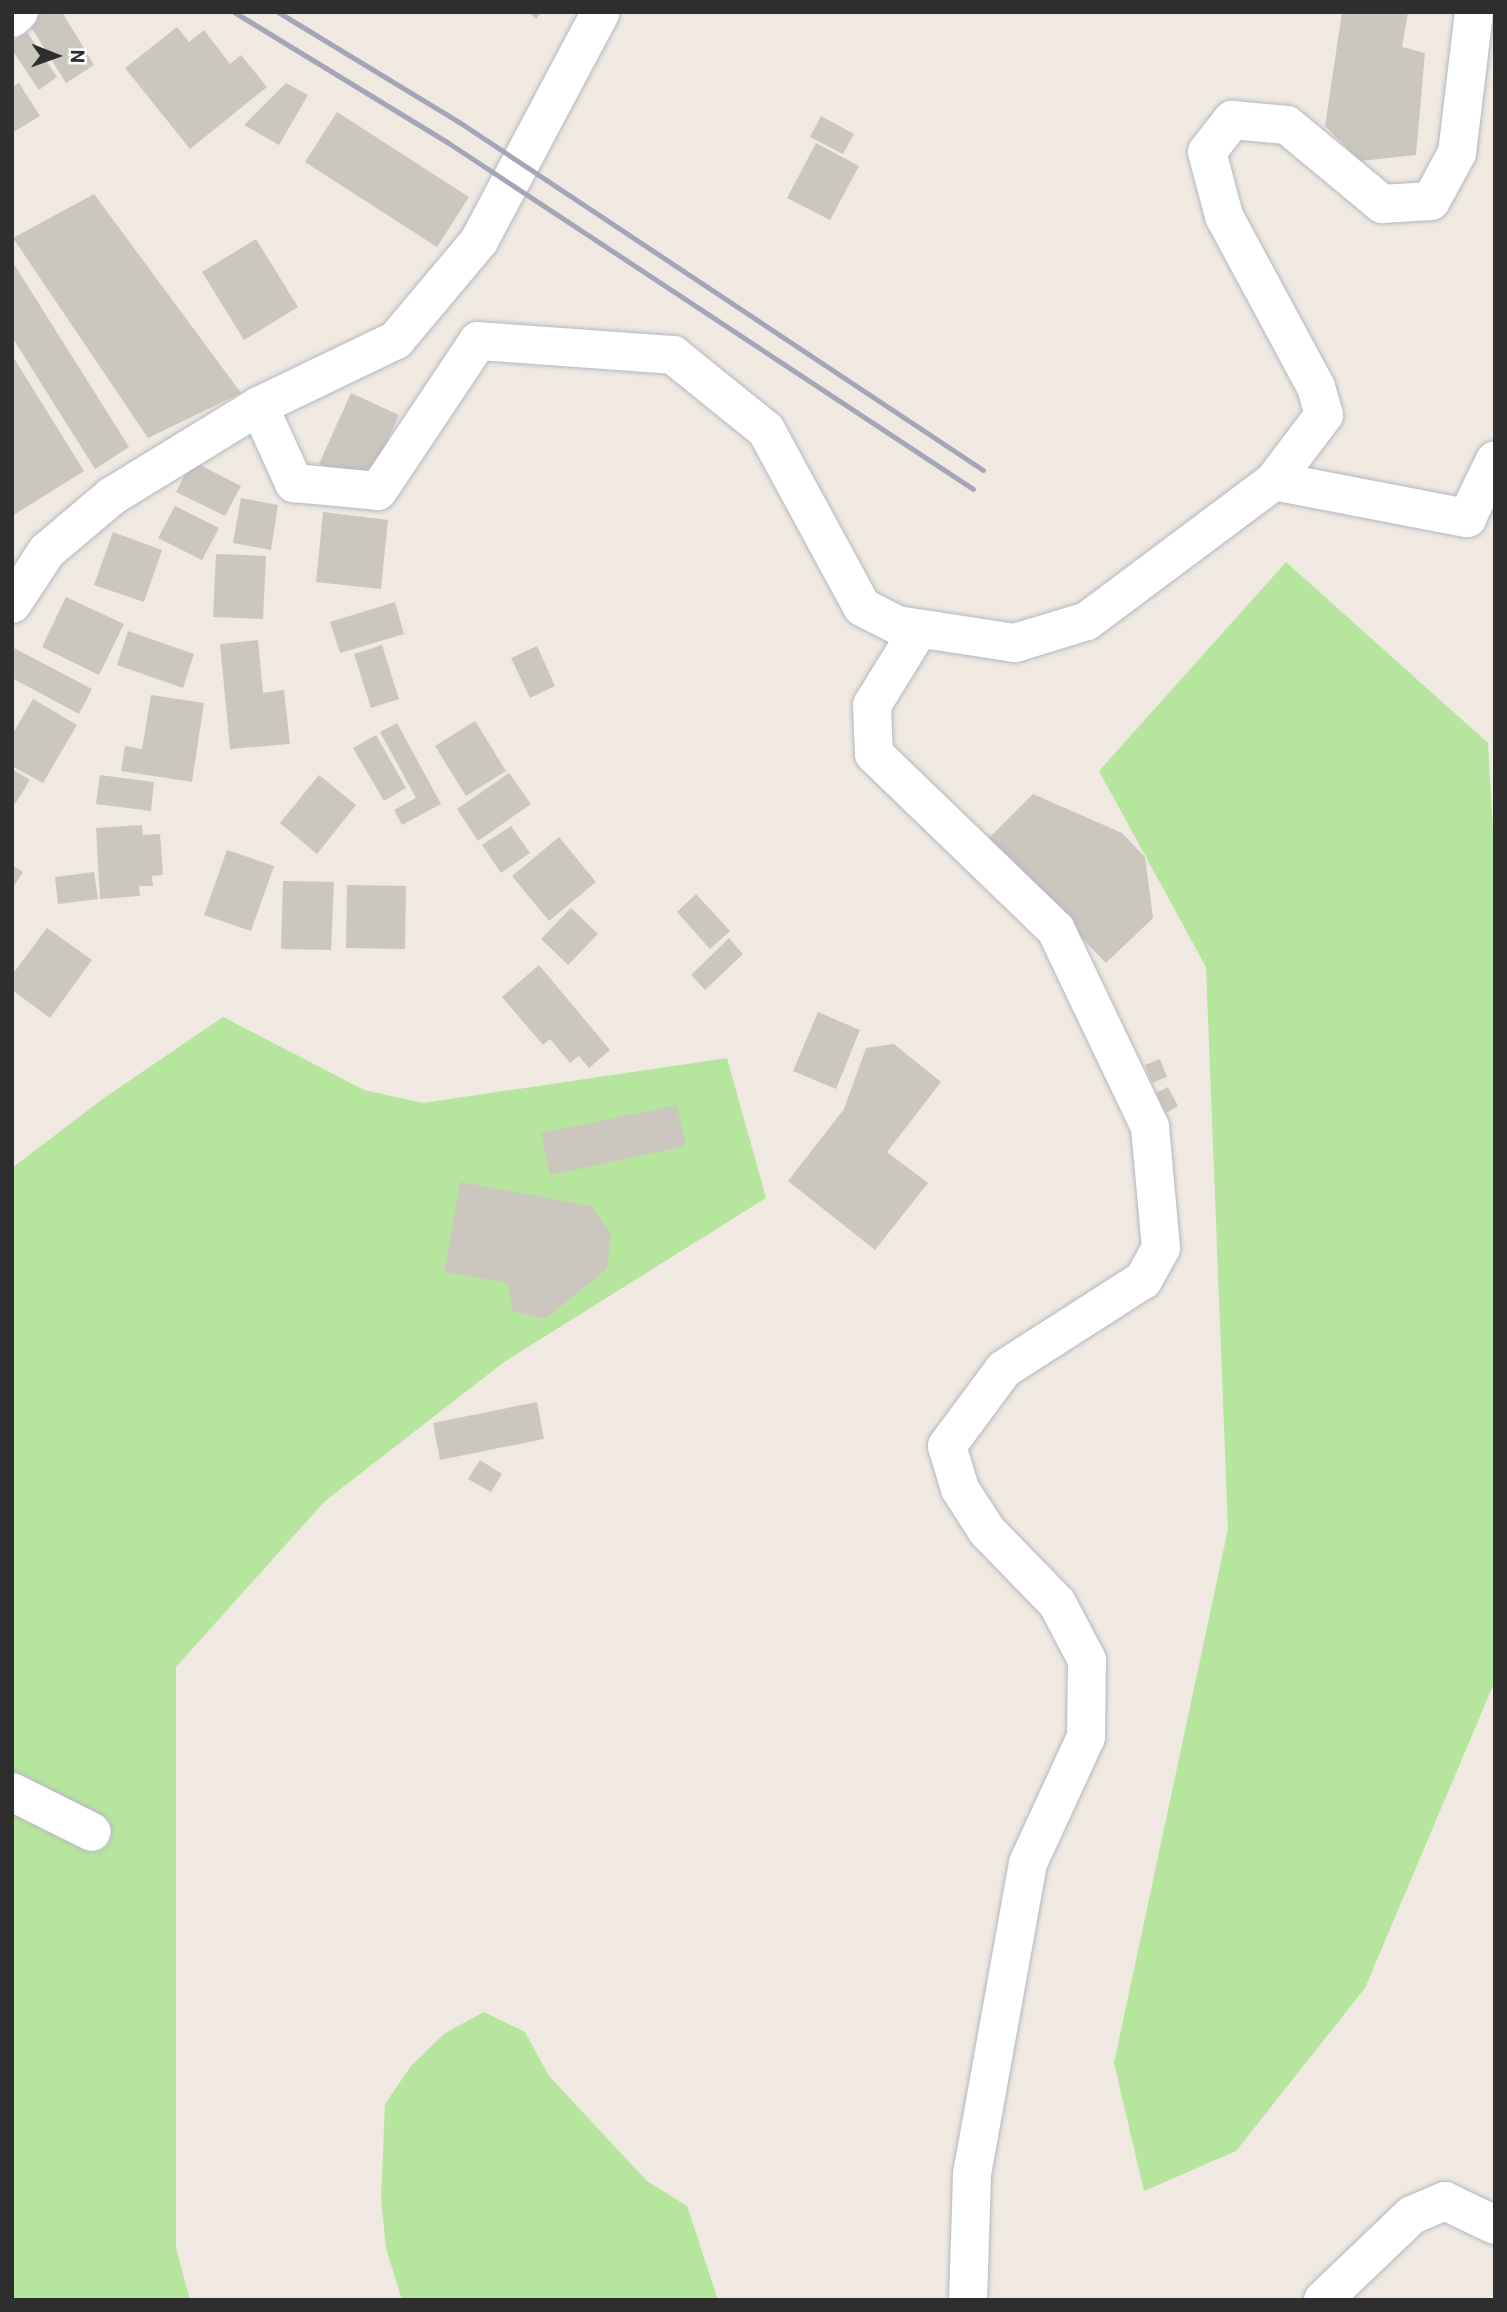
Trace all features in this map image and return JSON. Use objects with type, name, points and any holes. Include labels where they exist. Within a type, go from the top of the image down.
[{"type":"street","points":[[12,18],[19,12]]},
{"type":"street","points":[[12,604],[47,551],[112,496],[259,406],[396,340],[478,241],[601,12]]},
{"type":"street","points":[[259,406],[294,483],[378,491],[478,341],[673,355],[766,430],[862,607],[897,625],[1014,643],[1087,621],[1274,481],[1324,415],[1317,387],[1224,216],[1208,152],[1232,120],[1287,124],[1382,204],[1431,201],[1457,153],[1474,12]]},
{"type":"street","points":[[1274,481],[1467,518],[1495,460]]},
{"type":"street","points":[[919,629],[872,705],[874,754],[1056,930],[1150,1127],[1161,1248],[1143,1280],[1004,1369],[947,1446],[960,1489],[987,1531],[1056,1603],[1087,1660],[1086,1737],[1028,1863],[972,2175],[968,2300]]},
{"type":"street","points":[[12,1792],[92,1832]]},
{"type":"street","points":[[1324,2300],[1412,2215],[1434,2205],[1445,2201],[1495,2225]]},
{"type":"green space","points":[[1286,562],[1488,743],[1495,865],[1495,1681],[1365,1988],[1236,2151],[1144,2191],[1114,2063],[1228,1529],[1206,967],[1099,771]]},
{"type":"green space","points":[[223,1017],[364,1090],[423,1103],[727,1058],[766,1198],[504,1362],[325,1501],[176,1667],[176,2248],[190,2300],[12,2300],[12,1168],[104,1098]]},
{"type":"green space","points":[[484,2012],[525,2032],[549,2076],[647,2181],[687,2206],[718,2300],[402,2300],[386,2248],[381,2199],[385,2104],[411,2066],[445,2033]]},
{"type":"building","points":[[44,12],[62,12],[94,65],[66,83],[28,22]]},
{"type":"building","points":[[528,12],[542,12],[536,19]]},
{"type":"building","points":[[1342,12],[1408,12],[1402,47],[1425,53],[1416,155],[1360,161],[1325,126]]},
{"type":"building","points":[[177,27],[189,42],[204,30],[230,64],[241,55],[267,87],[190,149],[125,68]]},
{"type":"building","points":[[27,32],[57,77],[39,90],[12,50],[12,42]]},
{"type":"building","points":[[19,83],[40,116],[12,133],[12,87]]},
{"type":"building","points":[[286,83],[308,95],[279,145],[244,125]]},
{"type":"building","points":[[337,112],[469,197],[437,247],[305,162]]},
{"type":"building","points":[[821,116],[854,134],[843,154],[810,137]]},
{"type":"building","points":[[816,143],[859,166],[830,220],[787,198]]},
{"type":"building","points":[[94,194],[241,393],[148,438],[13,238]]},
{"type":"building","points":[[256,239],[298,307],[244,340],[202,272]]},
{"type":"building","points":[[12,261],[129,447],[95,469],[12,337]]},
{"type":"building","points":[[12,355],[84,471],[12,516]]},
{"type":"building","points":[[351,393],[399,415],[370,480],[319,464]]},
{"type":"building","points":[[192,461],[241,486],[225,516],[176,492]]},
{"type":"building","points":[[241,498],[278,505],[271,550],[233,543]]},
{"type":"building","points":[[175,506],[219,528],[202,560],[158,538]]},
{"type":"building","points":[[323,512],[388,520],[381,589],[316,582]]},
{"type":"building","points":[[113,532],[162,550],[144,602],[94,585]]},
{"type":"building","points":[[216,554],[266,556],[263,619],[213,617]]},
{"type":"building","points":[[66,597],[124,624],[99,675],[42,647]]},
{"type":"building","points":[[395,602],[404,634],[340,653],[330,622]]},
{"type":"building","points":[[128,631],[194,654],[183,688],[117,665]]},
{"type":"building","points":[[258,640],[263,693],[284,690],[290,744],[230,749],[220,644]]},
{"type":"building","points":[[382,645],[399,699],[371,708],[354,654]]},
{"type":"building","points":[[537,646],[555,686],[530,698],[511,658]]},
{"type":"building","points":[[12,647],[92,689],[79,714],[12,678]]},
{"type":"building","points":[[151,695],[204,703],[192,782],[121,771],[125,746],[142,749]]},
{"type":"building","points":[[33,699],[77,725],[43,783],[12,766],[12,735]]},
{"type":"building","points":[[475,721],[506,771],[466,796],[435,746]]},
{"type":"building","points":[[397,723],[441,804],[402,825],[394,810],[416,798],[380,732]]},
{"type":"building","points":[[376,735],[406,788],[384,801],[353,748]]},
{"type":"building","points":[[12,769],[30,780],[15,804],[12,802]]},
{"type":"building","points":[[509,773],[531,804],[478,841],[457,809]]},
{"type":"building","points":[[100,775],[154,782],[151,811],[96,804]]},
{"type":"building","points":[[319,775],[356,805],[317,854],[280,823]]},
{"type":"building","points":[[1033,794],[1122,833],[1145,857],[1153,918],[1106,963],[987,840]]},
{"type":"building","points":[[142,825],[143,835],[160,834],[163,875],[152,876],[153,886],[139,886],[140,896],[100,899],[96,828]]},
{"type":"building","points":[[511,826],[530,853],[501,873],[482,845]]},
{"type":"building","points":[[559,837],[596,882],[549,921],[512,876]]},
{"type":"building","points":[[227,850],[274,866],[251,931],[204,915]]},
{"type":"building","points":[[12,865],[23,872],[12,889]]},
{"type":"building","points":[[94,872],[98,899],[58,904],[55,877]]},
{"type":"building","points":[[283,881],[334,882],[331,950],[281,949]]},
{"type":"building","points":[[347,885],[406,886],[405,949],[346,948]]},
{"type":"building","points":[[696,894],[730,931],[710,949],[677,912]]},
{"type":"building","points":[[571,908],[598,934],[568,965],[541,939]]},
{"type":"building","points":[[47,928],[92,960],[50,1018],[12,990],[12,975]]},
{"type":"building","points":[[729,938],[743,954],[705,990],[691,975]]},
{"type":"building","points":[[539,965],[610,1050],[589,1068],[579,1056],[570,1063],[550,1039],[543,1045],[502,997]]},
{"type":"building","points":[[818,1012],[860,1030],[836,1089],[793,1071]]},
{"type":"building","points":[[894,1044],[941,1082],[887,1152],[928,1183],[875,1250],[788,1181],[844,1109],[866,1048]]},
{"type":"building","points":[[1160,1059],[1167,1077],[1152,1083],[1145,1065]]},
{"type":"building","points":[[1168,1087],[1178,1106],[1166,1113],[1156,1093]]},
{"type":"building","points":[[677,1105],[686,1146],[550,1175],[541,1133]]},
{"type":"building","points":[[460,1182],[592,1206],[611,1233],[607,1269],[545,1319],[512,1311],[508,1283],[444,1272]]},
{"type":"building","points":[[537,1402],[544,1439],[440,1460],[433,1423]]},
{"type":"building","points":[[480,1460],[502,1474],[491,1492],[468,1479]]},
{"type":"railway","points":[[234,12],[447,142],[973,489]]},
{"type":"railway","points":[[278,12],[459,122],[983,470]]}]
